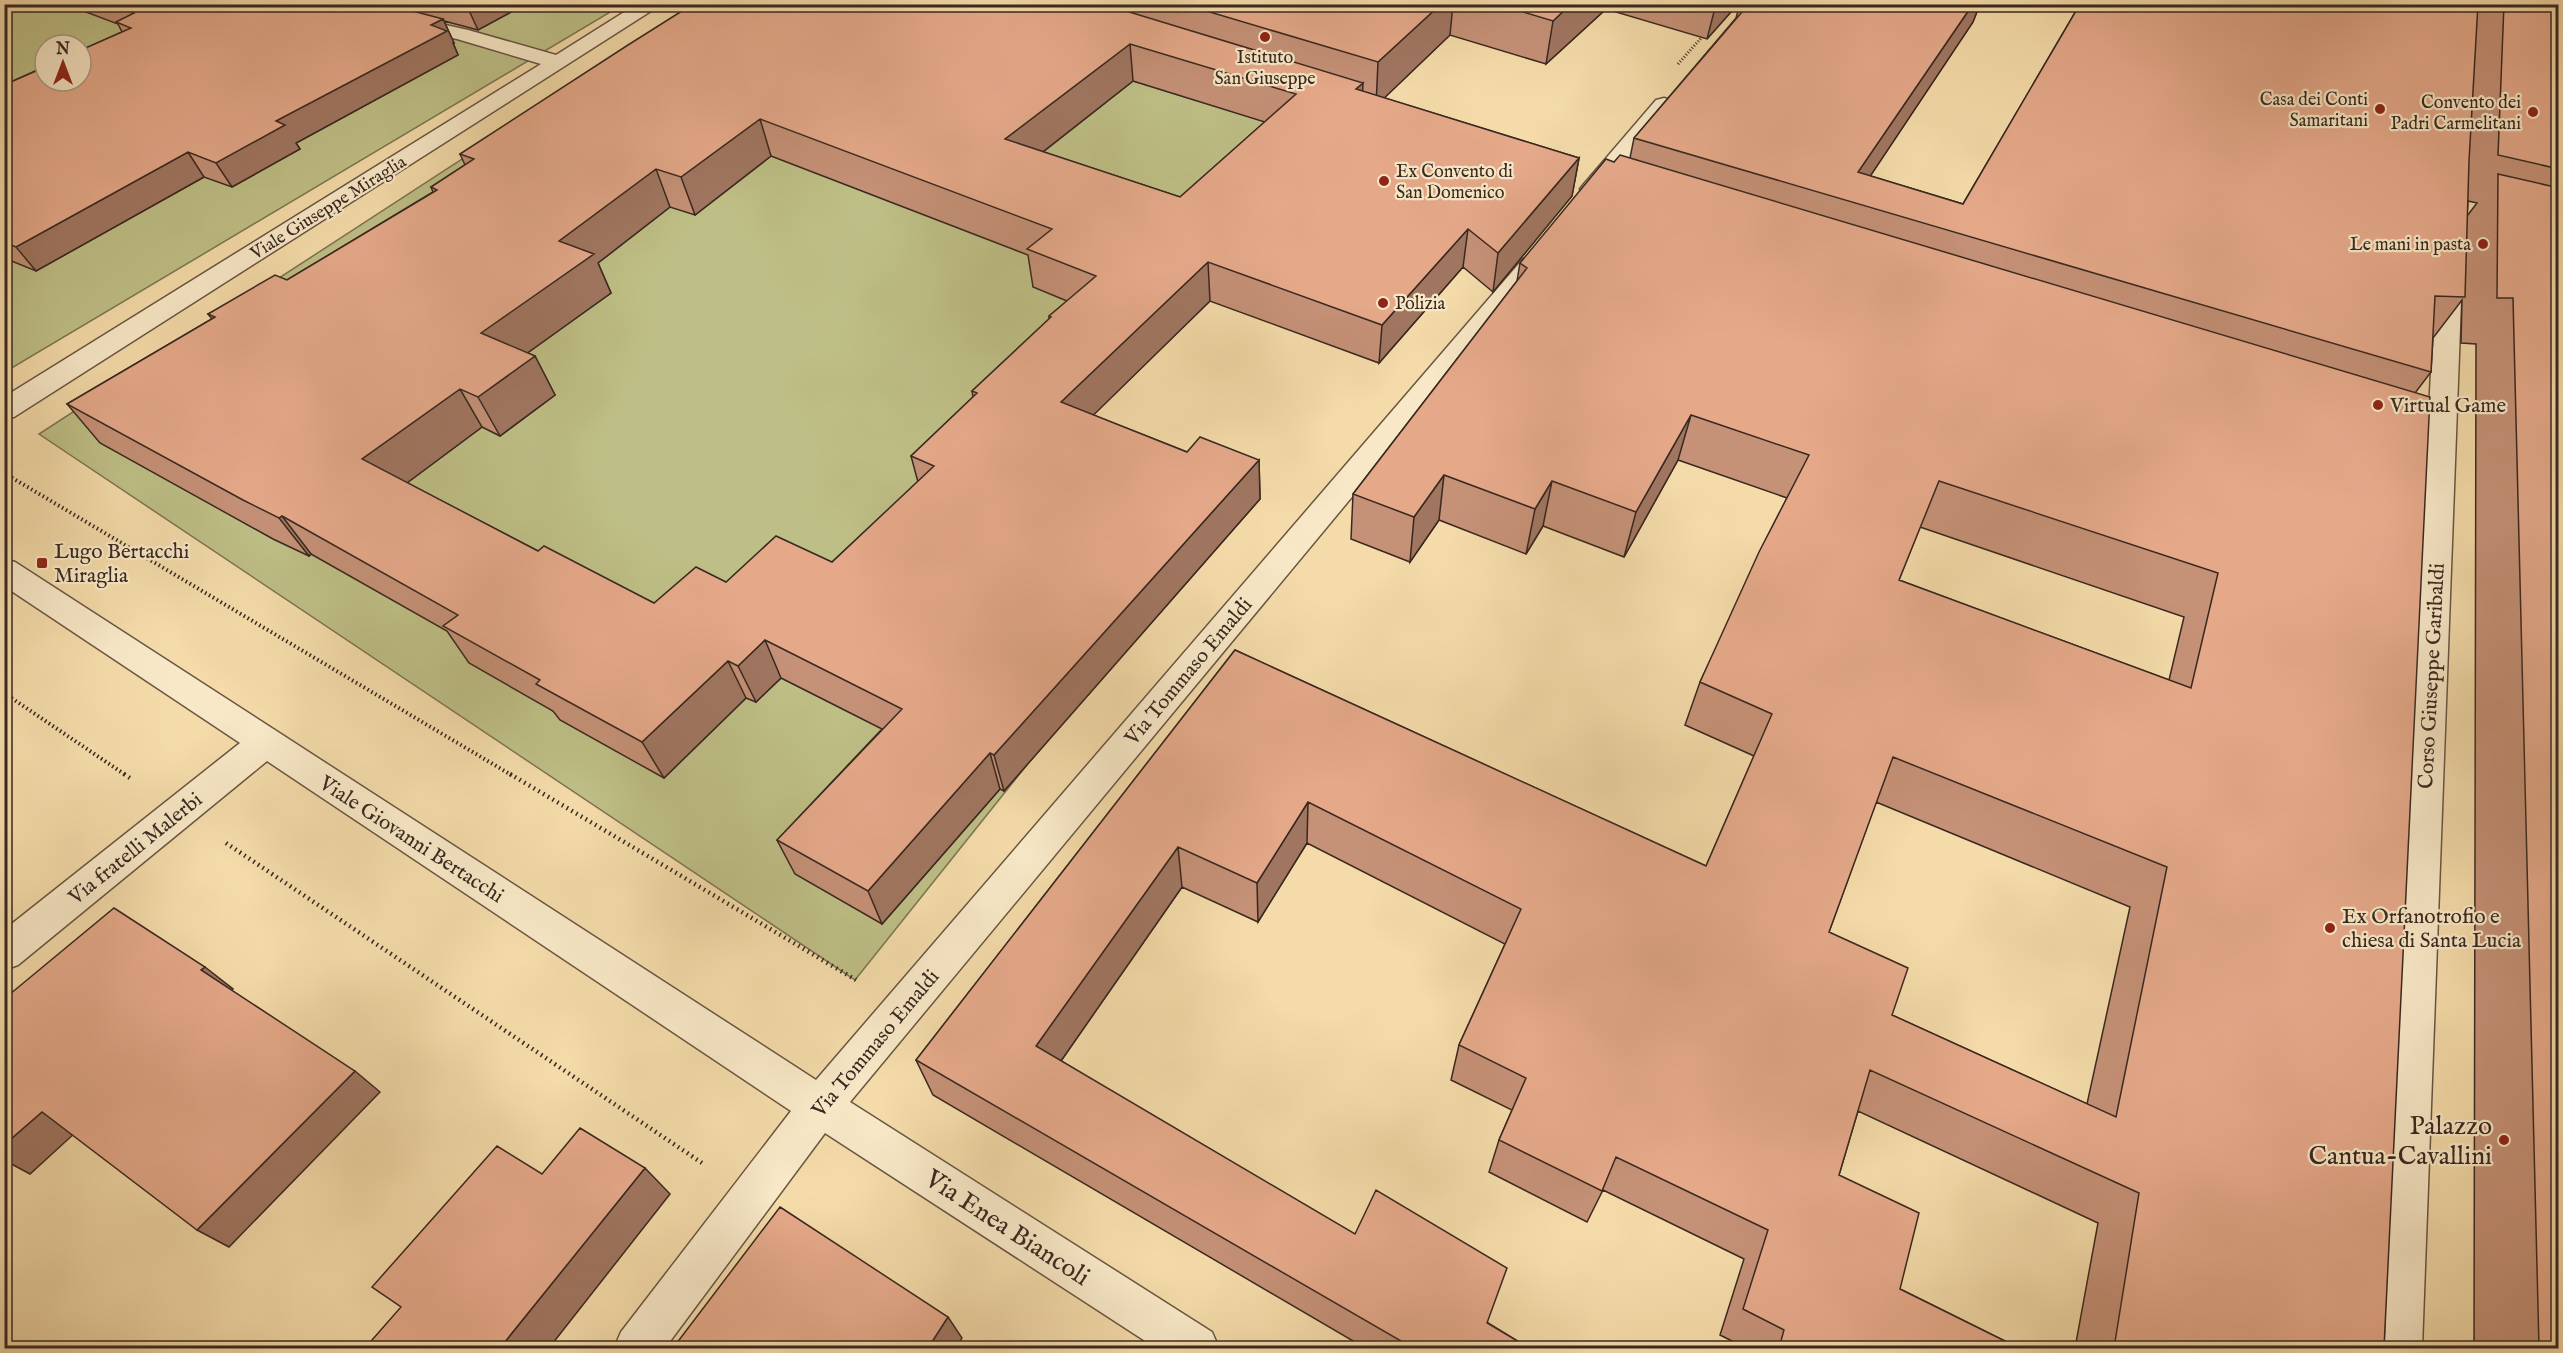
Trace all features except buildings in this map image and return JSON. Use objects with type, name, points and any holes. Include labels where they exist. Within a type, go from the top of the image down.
[{"type":"street","name":"Viale Giuseppe Miraglia","points":[[4,410],[652,4]]},
{"type":"street","points":[[389,18],[461,34],[558,62]]},
{"type":"street","points":[[1576,209],[1596,182],[1686,80]]},
{"type":"street","name":"Corso Giuseppe Garibaldi","points":[[2399,1348],[2450,242]]},
{"type":"street","name":"Via Tommaso Emaldi","points":[[637,1348],[820,1106],[1548,244]]},
{"type":"street","points":[[2362,420],[2442,445]]},
{"type":"street","name":"Viale Giovanni Bertacchi","points":[[4,570],[820,1106]]},
{"type":"street","name":"Via fratelli Malerbi","points":[[4,952],[265,743]]},
{"type":"street","name":"Via Enea Biancoli","points":[[820,1106],[1196,1348]]},
{"type":"path","points":[[4,473],[855,980],[909,1001]]},
{"type":"path","points":[[4,693],[716,1172],[755,1192]]},
{"type":"green space","points":[[5,4],[622,5],[5,372]]},
{"type":"green space","points":[[699,5],[860,172],[1138,292],[990,424],[1221,522],[855,980],[39,434]]},
{"type":"green space","points":[[1133,81],[1296,131],[1176,233],[1011,177]]},
{"type":"place","name":"Istituto San Giuseppe","points":[[1265,37]]},
{"type":"place","name":"Casa dei Conti Samaritani","points":[[2380,109]]},
{"type":"place","name":"Convento dei Padri Carmelitani","points":[[2533,112]]},
{"type":"place","name":"Ex Convento di San Domenico","points":[[1384,181]]},
{"type":"place","name":"Le mani in pasta","points":[[2483,244]]},
{"type":"place","name":"Polizia","points":[[1383,303]]},
{"type":"place","name":"Virtual Game","points":[[2378,405]]},
{"type":"place","name":"Lugo Bertacchi Miraglia","points":[[42,563]]},
{"type":"place","name":"Ex Orfanotrofio e chiesa di Santa Lucia","points":[[2330,928]]},
{"type":"place","name":"Palazzo Cantua-Cavallini","points":[[2504,1140]]}]
